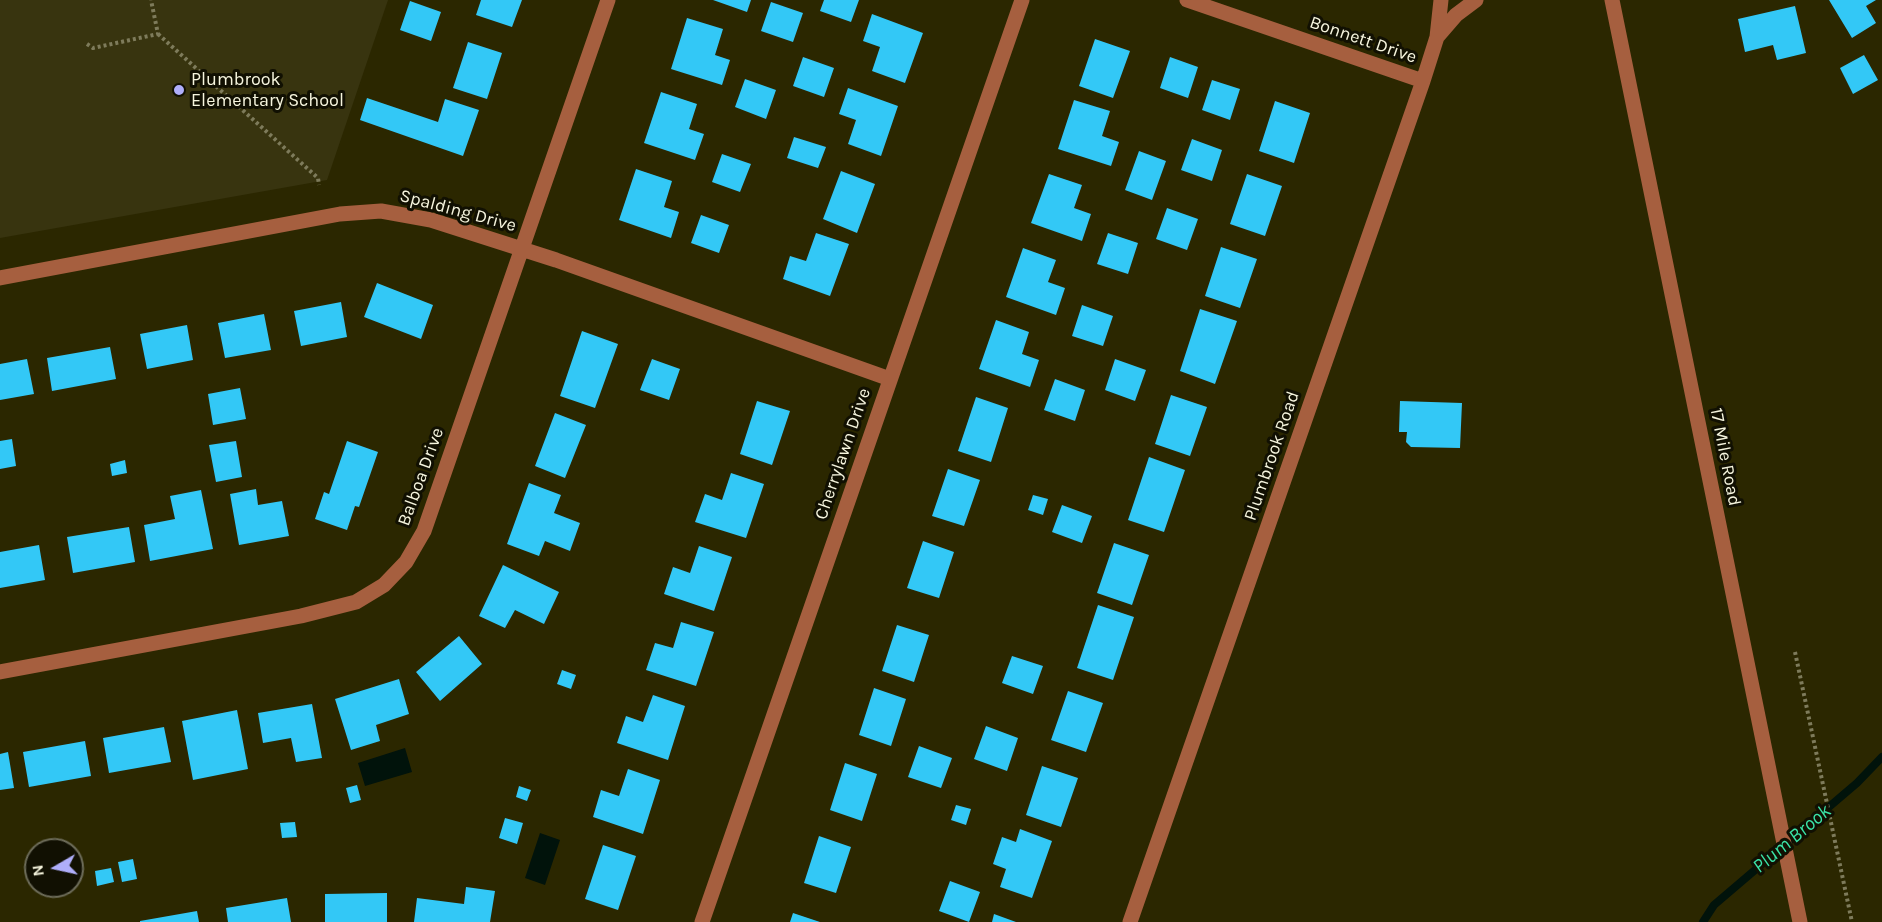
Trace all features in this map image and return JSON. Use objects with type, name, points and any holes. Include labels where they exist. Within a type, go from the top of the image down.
[{"type":"street","name":"Balboa Drive","points":[[0,672],[302,616],[357,602],[384,585],[406,562],[424,531],[608,0]]},
{"type":"street","name":"Cherrylawn Drive","points":[[702,922],[1022,0]]},
{"type":"street","name":"Bonnett Drive","points":[[1187,0],[1423,81]]},
{"type":"street","name":"Plumbrook Road","points":[[1130,922],[1423,81],[1437,37],[1441,0]]},
{"type":"street","points":[[1437,37],[1456,15],[1476,0]]},
{"type":"street","name":"17 Mile Road","points":[[1612,0],[1800,922]]},
{"type":"street","name":"Spalding Drive","points":[[0,278],[340,214],[381,211],[415,216],[523,249],[890,379]]},
{"type":"path","points":[[151,0],[158,34],[318,178],[319,185]]},
{"type":"path","points":[[87,44],[93,48],[158,34]]},
{"type":"path","points":[[1796,652],[1852,922]]},
{"type":"shaded area","name":"Plumbrook Elementary School","points":[[0,0],[388,0],[327,180],[0,238]]},
{"type":"shaded area","points":[[405,748],[412,772],[365,786],[358,763]]},
{"type":"shaded area","points":[[540,833],[560,840],[545,885],[525,878]]},
{"type":"building","points":[[481,0],[522,0],[512,27],[476,15]]},
{"type":"building","points":[[713,0],[751,0],[747,12]]},
{"type":"building","points":[[824,0],[859,0],[851,22],[820,11]]},
{"type":"building","points":[[1829,0],[1876,0],[1866,6],[1876,23],[1852,38]]},
{"type":"building","points":[[410,1],[441,12],[431,41],[400,30]]},
{"type":"building","points":[[771,2],[803,13],[793,42],[761,31]]},
{"type":"building","points":[[1795,6],[1806,53],[1777,60],[1773,45],[1745,52],[1738,19]]},
{"type":"building","points":[[872,14],[923,33],[905,83],[872,71],[880,47],[863,41]]},
{"type":"building","points":[[687,18],[723,29],[715,55],[730,60],[722,85],[671,69]]},
{"type":"building","points":[[1095,39],[1130,51],[1113,98],[1079,86]]},
{"type":"building","points":[[468,42],[502,53],[487,99],[453,88]]},
{"type":"building","points":[[1864,55],[1878,80],[1853,94],[1840,68]]},
{"type":"building","points":[[803,57],[834,68],[824,97],[793,86]]},
{"type":"building","points":[[1170,57],[1198,67],[1188,98],[1160,88]]},
{"type":"building","points":[[745,79],[776,90],[766,119],[735,107]]},
{"type":"building","points":[[1212,80],[1240,89],[1230,120],[1202,110]]},
{"type":"building","points":[[848,88],[898,106],[881,156],[848,144],[856,120],[839,114]]},
{"type":"building","points":[[661,92],[697,104],[689,129],[704,134],[695,160],[644,143]]},
{"type":"building","points":[[367,98],[438,122],[445,99],[479,110],[463,156],[360,120]]},
{"type":"building","points":[[1074,100],[1110,111],[1102,136],[1119,142],[1111,166],[1058,149]]},
{"type":"building","points":[[1275,101],[1310,113],[1294,163],[1259,151]]},
{"type":"building","points":[[794,137],[826,147],[818,168],[787,158]]},
{"type":"building","points":[[1192,139],[1222,150],[1212,181],[1181,170]]},
{"type":"building","points":[[1139,151],[1166,161],[1152,200],[1125,190]]},
{"type":"building","points":[[722,154],[751,164],[740,192],[712,182]]},
{"type":"building","points":[[636,169],[672,181],[664,207],[679,212],[671,238],[619,220]]},
{"type":"building","points":[[841,171],[875,184],[857,233],[823,219]]},
{"type":"building","points":[[1049,174],[1082,185],[1074,208],[1091,214],[1082,241],[1031,223]]},
{"type":"building","points":[[1247,174],[1282,186],[1265,236],[1230,224]]},
{"type":"building","points":[[1167,208],[1198,219],[1187,250],[1156,239]]},
{"type":"building","points":[[701,215],[729,225],[719,253],[691,243]]},
{"type":"building","points":[[816,233],[849,244],[830,296],[783,279],[790,256],[806,261]]},
{"type":"building","points":[[1108,233],[1138,243],[1128,274],[1097,264]]},
{"type":"building","points":[[1221,247],[1257,259],[1240,308],[1205,296]]},
{"type":"building","points":[[1023,248],[1056,260],[1048,282],[1065,288],[1056,315],[1006,297]]},
{"type":"building","points":[[377,283],[433,305],[421,339],[364,317]]},
{"type":"building","points":[[341,302],[347,337],[301,346],[294,311]]},
{"type":"building","points":[[1082,305],[1113,316],[1103,346],[1072,336]]},
{"type":"building","points":[[1200,309],[1237,321],[1215,384],[1180,371]]},
{"type":"building","points":[[264,314],[271,350],[225,358],[218,323]]},
{"type":"building","points":[[996,320],[1029,332],[1022,354],[1039,360],[1030,387],[979,369]]},
{"type":"building","points":[[187,325],[193,360],[147,369],[140,334]]},
{"type":"building","points":[[582,331],[618,344],[595,408],[560,396]]},
{"type":"building","points":[[110,347],[116,379],[52,391],[47,358]]},
{"type":"building","points":[[27,359],[34,394],[0,400],[0,364]]},
{"type":"building","points":[[652,359],[680,369],[669,400],[640,390]]},
{"type":"building","points":[[1115,359],[1146,370],[1135,401],[1105,390]]},
{"type":"building","points":[[1055,379],[1085,390],[1075,421],[1044,410]]},
{"type":"building","points":[[240,388],[246,419],[213,425],[208,394]]},
{"type":"building","points":[[1171,395],[1207,407],[1190,456],[1155,444]]},
{"type":"building","points":[[976,397],[1008,408],[991,462],[958,451]]},
{"type":"building","points":[[757,401],[790,411],[772,465],[740,454]]},
{"type":"building","points":[[1400,401],[1462,403],[1460,448],[1411,447],[1406,442],[1407,432],[1399,432]]},
{"type":"building","points":[[555,413],[586,425],[565,478],[535,466]]},
{"type":"building","points":[[12,439],[16,466],[0,469],[0,441]]},
{"type":"building","points":[[236,441],[242,477],[216,482],[209,445]]},
{"type":"building","points":[[347,441],[378,452],[359,507],[355,506],[347,530],[315,519],[324,492],[329,494]]},
{"type":"building","points":[[1149,457],[1185,470],[1164,532],[1128,520]]},
{"type":"building","points":[[125,460],[127,473],[112,476],[110,464]]},
{"type":"building","points":[[948,469],[980,480],[964,526],[932,516]]},
{"type":"building","points":[[731,473],[764,484],[746,538],[695,522],[705,494],[722,500]]},
{"type":"building","points":[[529,483],[561,495],[554,513],[580,523],[570,551],[545,541],[539,556],[507,544]]},
{"type":"building","points":[[256,489],[258,505],[282,501],[289,536],[239,545],[230,494]]},
{"type":"building","points":[[201,490],[213,549],[150,561],[144,525],[175,519],[170,496]]},
{"type":"building","points":[[1033,495],[1048,499],[1043,515],[1028,510]]},
{"type":"building","points":[[1062,505],[1092,516],[1082,543],[1052,532]]},
{"type":"building","points":[[129,527],[135,562],[73,573],[67,537]]},
{"type":"building","points":[[923,541],[954,552],[939,598],[907,588]]},
{"type":"building","points":[[1114,543],[1149,555],[1132,605],[1097,593]]},
{"type":"building","points":[[39,545],[45,580],[0,588],[0,552]]},
{"type":"building","points":[[699,546],[732,557],[714,611],[664,594],[673,567],[690,573]]},
{"type":"building","points":[[503,565],[559,592],[544,624],[515,610],[505,628],[479,616]]},
{"type":"building","points":[[1098,605],[1134,617],[1113,680],[1077,668]]},
{"type":"building","points":[[681,622],[714,632],[696,686],[646,670],[655,643],[673,648]]},
{"type":"building","points":[[897,625],[929,635],[914,682],[882,671]]},
{"type":"building","points":[[459,636],[482,664],[440,701],[416,672]]},
{"type":"building","points":[[1012,656],[1043,666],[1033,694],[1002,683]]},
{"type":"building","points":[[562,670],[576,675],[571,689],[557,684]]},
{"type":"building","points":[[399,679],[409,714],[376,725],[380,741],[351,750],[335,699]]},
{"type":"building","points":[[874,688],[906,699],[891,746],[859,735]]},
{"type":"building","points":[[1068,691],[1103,703],[1086,752],[1051,740]]},
{"type":"building","points":[[653,695],[685,706],[668,760],[617,743],[626,716],[643,722]]},
{"type":"building","points":[[312,704],[322,758],[296,762],[291,738],[263,743],[258,713]]},
{"type":"building","points":[[237,710],[248,769],[193,780],[182,721]]},
{"type":"building","points":[[986,726],[1018,738],[1007,771],[974,759]]},
{"type":"building","points":[[164,727],[171,762],[109,773],[103,738]]},
{"type":"building","points":[[85,741],[91,776],[29,787],[23,752]]},
{"type":"building","points":[[919,746],[952,758],[941,788],[908,777]]},
{"type":"building","points":[[8,752],[14,788],[0,790],[0,754]]},
{"type":"building","points":[[845,763],[877,774],[862,821],[830,810]]},
{"type":"building","points":[[1042,766],[1078,778],[1061,827],[1026,815]]},
{"type":"building","points":[[628,769],[660,780],[643,834],[593,817],[601,790],[619,796]]},
{"type":"building","points":[[357,785],[361,800],[350,803],[346,788]]},
{"type":"building","points":[[519,786],[531,790],[527,801],[516,797]]},
{"type":"building","points":[[956,805],[971,809],[966,825],[951,820]]},
{"type":"building","points":[[505,818],[523,823],[517,844],[499,838]]},
{"type":"building","points":[[295,822],[297,837],[282,838],[280,823]]},
{"type":"building","points":[[1020,829],[1052,841],[1032,898],[1000,887],[1006,869],[993,864],[1002,837],[1016,842]]},
{"type":"building","points":[[819,836],[851,847],[836,893],[804,883]]},
{"type":"building","points":[[603,845],[636,856],[618,910],[585,899]]},
{"type":"building","points":[[133,859],[137,879],[122,882],[118,862]]},
{"type":"building","points":[[111,868],[114,882],[97,886],[95,871]]},
{"type":"building","points":[[950,881],[980,892],[969,922],[939,911]]},
{"type":"building","points":[[466,887],[495,891],[490,922],[414,922],[417,898],[464,904]]},
{"type":"building","points":[[387,893],[387,922],[325,922],[325,894]]},
{"type":"building","points":[[287,898],[291,922],[228,922],[226,908]]},
{"type":"building","points":[[197,911],[199,922],[140,922],[140,921]]},
{"type":"building","points":[[793,913],[820,922],[790,922]]},
{"type":"building","points":[[994,914],[1016,922],[992,922]]},
{"type":"waterway","name":"Plum Brook","points":[[1703,922],[1714,905],[1857,783],[1882,757]]},
{"type":"place","name":"Plumbrook Elementary School","points":[[179,90]]}]
